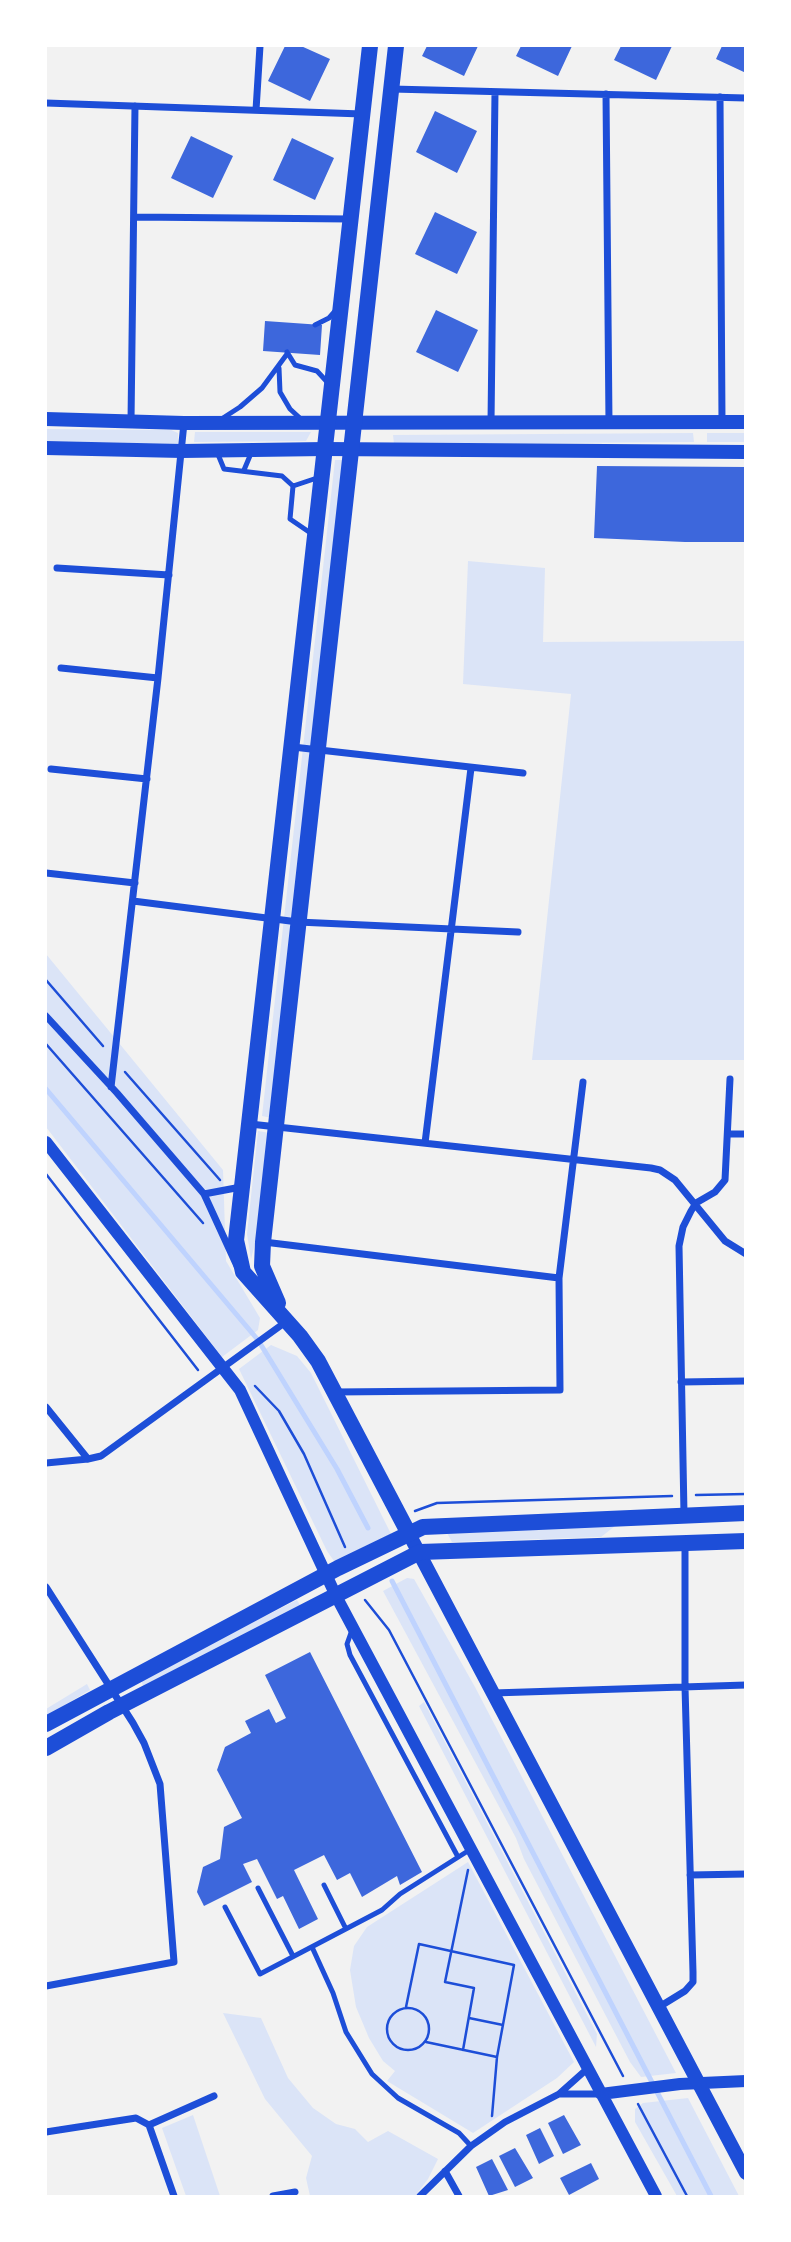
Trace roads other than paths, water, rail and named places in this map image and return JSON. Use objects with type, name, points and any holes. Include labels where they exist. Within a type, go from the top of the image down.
[{"type":"main road","points":[[370,46],[250,1124],[237,1188],[236,1240],[243,1272],[280,1325],[318,1361],[335,1392],[746,2173]]},
{"type":"main road","points":[[280,1325],[262,1266],[263,1242],[396,46]]},
{"type":"main road","points":[[367,72],[391,89]]},
{"type":"main road","points":[[46,418],[184,423],[746,422]]},
{"type":"main road","points":[[46,448],[181,451],[325,449],[746,452]]},
{"type":"main road","points":[[46,1724],[109,1688],[423,1527],[746,1513]]},
{"type":"main road","points":[[657,1544],[672,1532],[684,1514]]},
{"type":"main road","points":[[46,1748],[121,1706],[420,1552],[746,1541]]},
{"type":"street","points":[[256,110],[260,46]]},
{"type":"street","points":[[391,89],[746,98]]},
{"type":"street","points":[[492,423],[495,92]]},
{"type":"street","points":[[606,94],[609,423]]},
{"type":"street","points":[[720,97],[722,422]]},
{"type":"street","points":[[46,103],[362,114]]},
{"type":"street","points":[[131,421],[135,106]]},
{"type":"street","points":[[134,217],[350,219]]},
{"type":"street","points":[[111,1087],[184,423]]},
{"type":"street","points":[[57,568],[169,575]]},
{"type":"street","points":[[61,668],[158,678]]},
{"type":"street","points":[[293,747],[523,773]]},
{"type":"street","points":[[425,1143],[471,768]]},
{"type":"street","points":[[51,769],[146,779]]},
{"type":"street","points":[[46,873],[135,883]]},
{"type":"street","points":[[133,901],[298,922],[518,932]]},
{"type":"street","points":[[46,1016],[204,1194],[233,1261],[243,1272]]},
{"type":"street","points":[[684,1514],[680,1246],[686,1219],[696,1203],[709,1197],[725,1180],[730,1079]]},
{"type":"street","points":[[335,1392],[560,1390],[558,1278],[583,1082]]},
{"type":"street","points":[[250,1124],[660,1170],[675,1180],[726,1241],[746,1254]]},
{"type":"street","points":[[728,1134],[746,1134]]},
{"type":"street","points":[[46,1142],[245,1399],[336,1596],[656,2196]]},
{"type":"street","points":[[204,1194],[237,1188]]},
{"type":"street","points":[[263,1242],[558,1278]]},
{"type":"street","points":[[46,1463],[88,1460],[101,1456],[280,1325]]},
{"type":"street","points":[[681,1382],[746,1381]]},
{"type":"street","points":[[46,1407],[88,1460]]},
{"type":"street","points":[[659,2007],[685,1991],[693,1982],[685,1687],[685,1543]]},
{"type":"street","points":[[46,1587],[144,1743],[160,1784],[174,1962],[46,1986]]},
{"type":"street","points":[[493,1693],[746,1685]]},
{"type":"street","points":[[690,1875],[746,1874]]},
{"type":"street","points":[[420,2196],[471,2146],[491,2131],[559,2094],[587,2069]]},
{"type":"street","points":[[559,2094],[601,2094],[698,2082],[746,2081]]},
{"type":"street","points":[[149,2125],[214,2096]]},
{"type":"street","points":[[46,2132],[136,2118],[149,2125],[174,2196]]},
{"type":"street","points":[[445,2171],[459,2196]]},
{"type":"street","points":[[273,2196],[295,2192]]},
{"type":"lane","points":[[315,325],[329,318],[341,302]]},
{"type":"lane","points":[[215,423],[251,398],[287,353],[295,365],[312,369],[322,375],[331,392]]},
{"type":"lane","points":[[280,365],[280,391],[290,410],[305,423]]},
{"type":"lane","points":[[216,450],[225,469],[282,476],[293,486]]},
{"type":"lane","points":[[244,470],[253,450]]},
{"type":"lane","points":[[293,486],[322,477]]},
{"type":"lane","points":[[293,486],[290,519],[316,536]]},
{"type":"lane","points":[[353,1626],[347,1644],[350,1655],[458,1857]]},
{"type":"lane","points":[[379,1709],[393,1702]]},
{"type":"lane","points":[[391,1734],[406,1727]]},
{"type":"lane","points":[[430,1806],[444,1798]]},
{"type":"lane","points":[[225,1907],[260,1974],[345,1927],[382,1910],[400,1894],[458,1857],[474,1854]]},
{"type":"lane","points":[[324,1885],[345,1927]]},
{"type":"lane","points":[[258,1888],[293,1956]]},
{"type":"lane","points":[[312,1947],[333,1993],[346,2032],[372,2074],[398,2098],[459,2133],[471,2146]]},
{"type":"waterway","points":[[46,1089],[258,1340],[337,1469],[368,1528]]},
{"type":"waterway","points":[[392,1581],[711,2196]]}]
